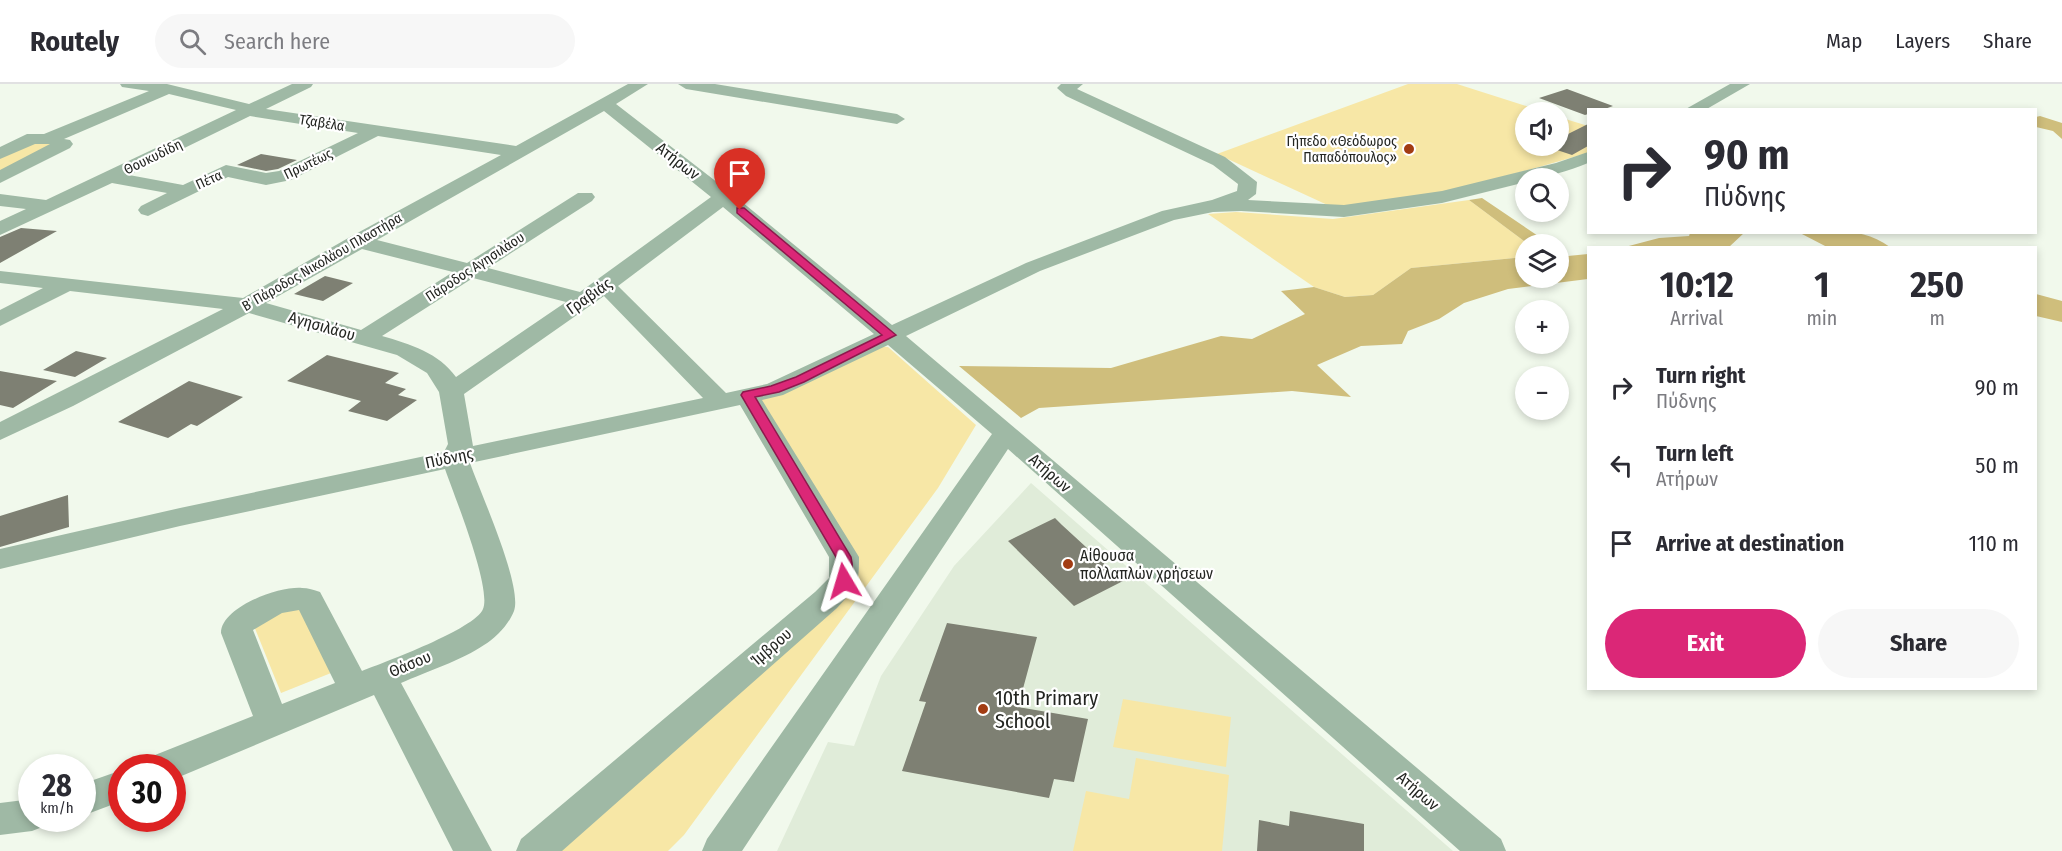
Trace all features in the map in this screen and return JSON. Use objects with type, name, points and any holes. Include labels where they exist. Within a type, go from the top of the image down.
[{"type":"street","name":"Τζαβέλα","points":[[128,84],[167,89],[240,105],[248,111],[518,152]]},
{"type":"street","name":"Θουκυδίδη","points":[[0,229],[305,84]]},
{"type":"street","name":"Β΄ Πάροδος Νικολάου Πλαστήρα","points":[[3,429],[64,401],[247,305],[640,84]]},
{"type":"street","points":[[686,84],[897,119]]},
{"type":"street","points":[[1075,84],[1065,88],[1219,161],[1248,182],[1246,194],[1213,206]]},
{"type":"street","points":[[1696,108],[1742,84]]},
{"type":"street","points":[[46,140],[167,89]]},
{"type":"street","name":"Ατήρων","points":[[605,104],[724,197],[890,335],[1487,851]]},
{"type":"street","name":"Πρωτέως","points":[[274,179],[375,131]]},
{"type":"street","points":[[0,154],[33,138],[64,144],[0,177]]},
{"type":"street","points":[[1213,206],[1344,211],[1442,197],[1562,167],[1587,157]]},
{"type":"street","name":"Πέτα","points":[[148,210],[226,171],[274,179]]},
{"type":"street","points":[[112,177],[184,191]]},
{"type":"street","name":"Πάροδος Αγησιλάου","points":[[364,338],[585,197]]},
{"type":"street","name":"Γραβιάς","points":[[451,392],[585,300],[724,197]]},
{"type":"street","points":[[0,200],[50,206]]},
{"type":"street","name":"Πύδνης","points":[[0,559],[455,456],[774,390],[1034,267],[1169,215],[1213,206]]},
{"type":"street","points":[[357,242],[585,300]]},
{"type":"street","name":"Αγησιλάου","points":[[0,277],[247,305],[405,350],[422,357],[445,379],[451,392],[460,444],[455,456]]},
{"type":"street","points":[[0,319],[66,285]]},
{"type":"street","name":"Ίμβρου","points":[[535,851],[826,600],[844,581],[846,568],[843,557],[733,398],[605,285]]},
{"type":"street","points":[[721,851],[1005,434]]},
{"type":"street","name":"Θάσου","points":[[186,759],[473,637],[491,622],[499,610],[500,594],[494,569],[455,456]]},
{"type":"street","points":[[273,723],[237,633],[237,626],[250,615],[294,598],[304,597],[309,600],[368,683],[473,851]]},
{"type":"street","points":[[0,819],[18,817]]},
{"type":"shaded area","name":"Γήπεδο «Θεόδωρος Παπαδόπουλος»","points":[[1408,84],[1457,84],[1515,102],[1515,156],[1569,156],[1569,120],[1587,126],[1587,153],[1535,168],[1515,168],[1515,174],[1440,195],[1334,208],[1217,154]]},
{"type":"shaded area","points":[[2037,117],[2062,123],[2062,139],[2053,131],[2037,127]]},
{"type":"shaded area","points":[[38,138],[59,142],[0,173],[0,157]]},
{"type":"shaded area","points":[[1482,198],[1535,234],[1515,234],[1469,200]]},
{"type":"shaded area","points":[[1469,200],[1515,234],[1515,258],[1411,268],[1373,295],[1345,297],[1314,287],[1208,214],[1236,212],[1333,219]]},
{"type":"shaded area","points":[[1690,234],[1743,234],[1730,246],[1629,246],[1659,238],[1689,236]]},
{"type":"shaded area","points":[[1802,234],[1861,234],[1888,246],[1825,246]]},
{"type":"shaded area","points":[[1587,254],[1587,279],[1569,281],[1569,256]]},
{"type":"shaded area","points":[[1515,258],[1516,288],[1464,303],[1439,319],[1408,331],[1402,344],[1361,346],[1317,365],[1351,397],[1292,391],[1039,408],[1021,418],[959,366],[1111,368],[1221,336],[1252,339],[1305,314],[1281,291],[1314,287],[1345,297],[1373,295],[1411,268]]},
{"type":"shaded area","points":[[2037,294],[2062,301],[2062,322],[2037,316]]},
{"type":"shaded area","points":[[878,346],[888,347],[976,425],[938,488],[684,835],[668,851],[539,851],[852,577],[756,398]]},
{"type":"shaded area","points":[[1031,483],[1453,851],[777,851],[828,742],[854,746],[881,676],[954,566]]},
{"type":"shaded area","points":[[301,596],[336,671],[281,693],[250,616]]},
{"type":"shaded area","points":[[1123,699],[1231,717],[1226,767],[1113,747]]},
{"type":"shaded area","points":[[1136,758],[1229,775],[1222,851],[1073,851],[1086,791],[1129,799]]},
{"type":"building","points":[[1567,89],[1613,106],[1587,108],[1585,115],[1569,109],[1569,102],[1550,102],[1539,98]]},
{"type":"building","points":[[1587,124],[1587,147],[1572,155],[1569,154],[1569,134]]},
{"type":"building","points":[[261,154],[297,160],[278,169],[266,171],[237,165]]},
{"type":"building","points":[[21,228],[57,231],[0,263],[0,237]]},
{"type":"building","points":[[325,276],[353,283],[323,301],[294,294]]},
{"type":"building","points":[[76,351],[107,358],[75,377],[43,370]]},
{"type":"building","points":[[327,355],[399,373],[385,383],[406,389],[398,395],[417,400],[387,421],[348,411],[361,401],[287,381]]},
{"type":"building","points":[[0,371],[57,381],[13,408],[0,405]]},
{"type":"building","points":[[189,381],[243,397],[197,426],[191,424],[168,438],[118,422]]},
{"type":"building","points":[[68,495],[69,527],[0,547],[0,516]]},
{"type":"building","name":"Αίθουσα πολλαπλών χρήσεων","points":[[1055,518],[1123,581],[1074,606],[1008,541]]},
{"type":"building","points":[[947,623],[1037,637],[1018,707],[1088,719],[1074,782],[1054,779],[1049,798],[902,771],[926,702],[919,701]]},
{"type":"building","points":[[1290,811],[1364,824],[1364,851],[1257,851],[1259,820],[1289,826]]},
{"type":"place","name":"Γήπεδο «Θεόδωρος Παπαδόπουλος»","points":[[1409,149]]},
{"type":"place","name":"Αίθουσα πολλαπλών χρήσεων","points":[[1068,564]]},
{"type":"place","name":"10th Primary School","points":[[983,709]]},
{"type":"route","points":[[740,210],[890,335],[774,390],[747,395],[843,557],[846,568],[844,581]]}]
